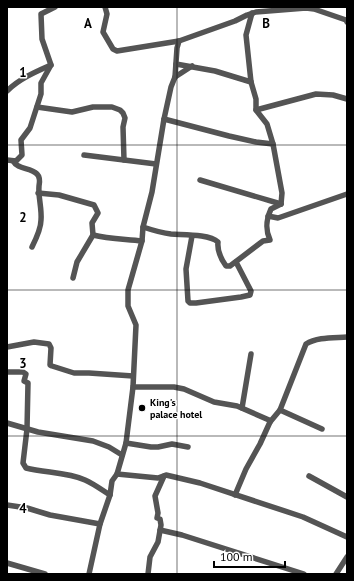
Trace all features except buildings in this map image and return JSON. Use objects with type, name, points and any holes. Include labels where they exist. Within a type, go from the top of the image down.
[{"type":"street","points":[[10,161],[16,161],[22,155],[22,140],[30,128],[41,94],[41,83],[51,65],[42,39],[41,14],[55,7]]},
{"type":"street","points":[[105,7],[107,14],[103,32],[113,49],[117,52],[179,41],[235,21],[252,13],[306,8],[323,12],[346,20],[347,22]]},
{"type":"street","points":[[252,13],[246,35],[251,82],[256,99],[256,110],[267,124],[273,144],[282,193],[278,206],[278,218]]},
{"type":"street","points":[[89,574],[100,524],[110,495],[112,481],[117,474],[126,443],[133,376],[136,325],[128,306],[128,290],[142,241],[143,227],[149,207],[164,119],[171,87],[175,77],[177,48],[179,41]]},
{"type":"street","points":[[172,43],[177,48]]},
{"type":"street","points":[[176,64],[215,71],[251,82]]},
{"type":"street","points":[[7,91],[12,86],[33,73],[51,65]]},
{"type":"street","points":[[175,77],[192,66]]},
{"type":"street","points":[[256,110],[316,94],[333,95],[347,99]]},
{"type":"street","points":[[37,107],[72,112],[93,107],[112,107],[120,110],[125,118],[123,127],[124,160]]},
{"type":"street","points":[[164,119],[229,136],[273,144]]},
{"type":"street","points":[[84,155],[156,164]]},
{"type":"street","points":[[10,161],[18,167],[27,169],[37,174],[40,179],[38,193],[42,220],[36,240],[32,247]]},
{"type":"street","points":[[200,180],[278,206]]},
{"type":"street","points":[[38,193],[59,195],[94,204],[98,213],[92,223],[93,235],[77,262],[73,278]]},
{"type":"street","points":[[268,216],[278,218],[347,194]]},
{"type":"street","points":[[143,227],[161,232],[215,239],[218,242],[217,248],[226,266],[230,266],[263,241],[270,240],[266,230],[268,216],[271,209],[278,206]]},
{"type":"street","points":[[93,235],[104,238],[120,238],[142,241]]},
{"type":"street","points":[[192,236],[186,269],[188,301],[190,303],[196,304],[241,298],[250,295],[251,291],[236,262]]},
{"type":"street","points":[[235,495],[246,469],[270,422],[280,410],[306,344],[324,338],[347,337]]},
{"type":"street","points":[[7,347],[34,342],[49,344],[51,348],[49,362],[52,366],[74,373],[133,376]]},
{"type":"street","points":[[242,408],[251,354]]},
{"type":"street","points":[[7,372],[23,372],[26,374],[24,381],[28,383],[27,429],[23,463],[26,468],[86,480],[110,495]]},
{"type":"street","points":[[132,387],[174,387],[192,392],[203,399],[237,406],[269,420],[270,422]]},
{"type":"street","points":[[280,410],[322,429]]},
{"type":"street","points":[[7,422],[27,429],[93,441],[109,447],[122,456]]},
{"type":"street","points":[[126,443],[150,447],[172,444],[188,448]]},
{"type":"street","points":[[117,474],[158,478],[168,476],[193,482],[270,505],[303,517],[347,537]]},
{"type":"street","points":[[148,574],[150,557],[157,546],[161,525],[160,519],[157,518],[158,513],[156,496],[164,476]]},
{"type":"street","points":[[309,476],[347,497]]},
{"type":"street","points":[[7,505],[100,524]]},
{"type":"street","points":[[160,530],[182,534],[304,574]]},
{"type":"street","points":[[336,574],[347,557]]},
{"type":"street","points":[[7,563],[45,574]]},
{"type":"place","name":"King's palace hotel","points":[[142,408]]}]
